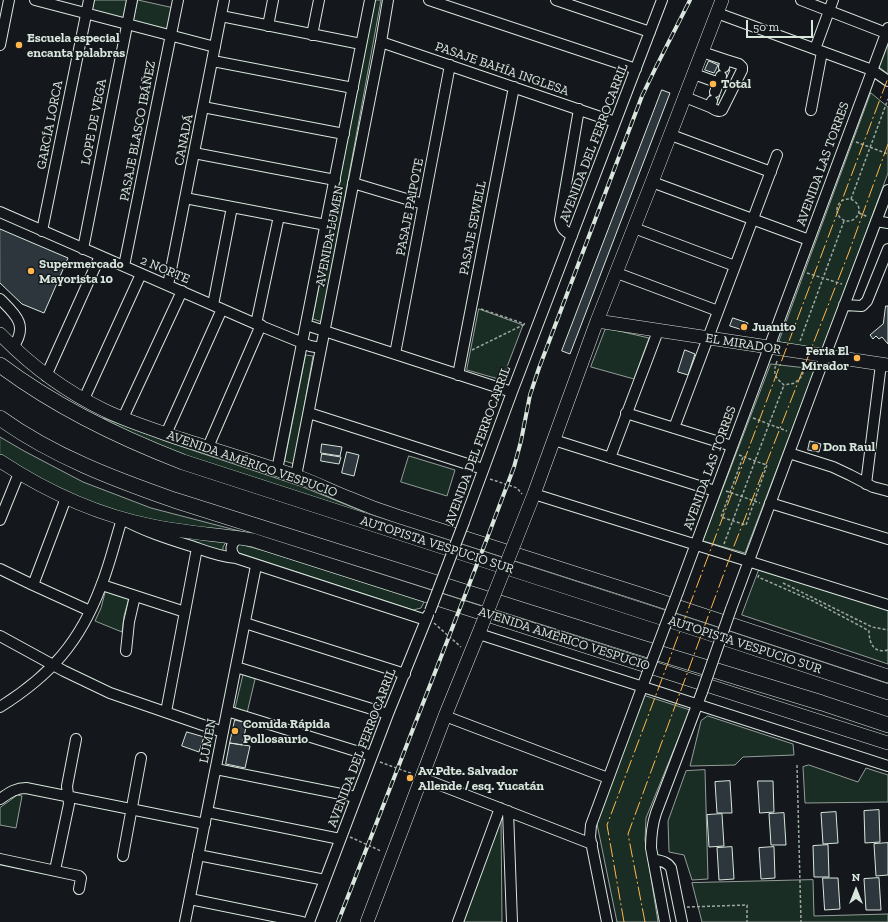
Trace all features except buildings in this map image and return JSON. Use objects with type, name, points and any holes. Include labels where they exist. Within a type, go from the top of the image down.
[{"type":"highway","points":[[0,360],[13,375]]},
{"type":"highway","name":"AUTOPISTA VESPUCIO SUR","points":[[0,365],[54,402],[96,425],[183,462],[888,692]]},
{"type":"highway","points":[[0,418],[24,434],[51,449],[124,482],[174,500],[888,725]]},
{"type":"highway","points":[[0,424],[24,434]]},
{"type":"main road","points":[[367,922],[445,716],[481,630],[532,499],[598,321],[722,0]]},
{"type":"main road","name":"EL MIRADOR","points":[[598,321],[884,365]]},
{"type":"main road","name":"AVENIDA AMÉRICO VESPUCIO","points":[[0,334],[46,376],[104,410],[123,418],[166,434],[296,476],[386,512],[888,676]]},
{"type":"main road","name":"AVENIDA AMÉRICO VESPUCIO","points":[[0,460],[34,482],[66,498],[97,511],[122,519],[175,530],[253,540],[888,743]]},
{"type":"street","points":[[0,46],[9,0]]},
{"type":"street","points":[[35,0],[215,46]]},
{"type":"street","name":"GARCÍA LORCA","points":[[42,231],[89,0]]},
{"type":"street","name":"LOPE DE VEGA","points":[[83,249],[132,0]]},
{"type":"street","name":"PASAJE BLASCO IBÁÑEZ","points":[[124,266],[178,0]]},
{"type":"street","name":"CANADÁ","points":[[168,285],[224,0]]},
{"type":"street","points":[[268,26],[273,0]]},
{"type":"street","points":[[312,35],[319,0]]},
{"type":"street","name":"AVENIDA LUMEN","points":[[277,470],[370,0]]},
{"type":"street","name":"AVENIDA LUMEN","points":[[296,476],[388,0]]},
{"type":"street","points":[[429,0],[636,69]]},
{"type":"street","points":[[556,0],[650,32]]},
{"type":"street","name":"AVENIDA DEL FERROCARRIL","points":[[308,922],[388,714],[428,616],[662,0]]},
{"type":"street","points":[[801,0],[887,30]]},
{"type":"street","points":[[811,110],[818,50],[833,0]]},
{"type":"street","points":[[717,13],[872,70],[888,81]]},
{"type":"street","points":[[221,16],[361,44]]},
{"type":"street","name":"AVENIDA LAS TORRES","points":[[607,922],[590,834],[591,825],[887,30]]},
{"type":"street","name":"PASAJE BAHÍA INGLESA","points":[[381,42],[615,122]]},
{"type":"street","points":[[702,52],[718,84]]},
{"type":"street","points":[[212,61],[353,88]]},
{"type":"street","name":"PASAJE PAIPOTE","points":[[395,354],[450,65]]},
{"type":"street","points":[[694,74],[718,84]]},
{"type":"street","points":[[685,97],[718,84]]},
{"type":"street","name":"PASAJE SEWELL","points":[[458,375],[514,87]]},
{"type":"street","points":[[203,107],[344,134]]},
{"type":"street","points":[[572,236],[563,230],[560,220],[579,109]]},
{"type":"street","points":[[671,135],[771,172]]},
{"type":"street","points":[[194,153],[335,180]]},
{"type":"street","points":[[674,428],[777,156]]},
{"type":"street","points":[[652,182],[809,240]]},
{"type":"street","points":[[353,183],[424,204]]},
{"type":"street","points":[[665,922],[651,841],[654,820],[702,692],[731,609],[756,566],[769,505],[888,190]]},
{"type":"street","points":[[185,198],[326,224]]},
{"type":"street","points":[[166,434],[217,307],[232,207]]},
{"type":"street","name":"2 NORTE","points":[[0,212],[217,307],[303,343],[321,348]]},
{"type":"street","points":[[208,447],[258,324],[279,216]]},
{"type":"street","points":[[876,220],[888,223]]},
{"type":"street","points":[[634,228],[735,266]]},
{"type":"street","points":[[844,305],[862,306],[867,301],[888,249]]},
{"type":"street","points":[[46,376],[100,256]]},
{"type":"street","points":[[617,273],[718,311]]},
{"type":"street","points":[[84,399],[142,274]]},
{"type":"street","points":[[123,418],[182,291]]},
{"type":"street","points":[[0,298],[18,318],[20,332],[19,338],[13,347]]},
{"type":"street","points":[[306,325],[512,392]]},
{"type":"street","points":[[610,458],[658,330]]},
{"type":"street","points":[[866,484],[884,365]]},
{"type":"street","points":[[308,413],[482,473]]},
{"type":"street","points":[[626,413],[674,428],[731,449]]},
{"type":"street","points":[[554,440],[716,489]]},
{"type":"street","points":[[789,453],[838,469],[877,489],[888,491]]},
{"type":"street","points":[[0,520],[19,473]]},
{"type":"street","points":[[32,585],[66,498]]},
{"type":"street","points":[[532,499],[695,545],[756,566],[888,605]]},
{"type":"street","points":[[769,505],[888,539]]},
{"type":"street","points":[[0,707],[24,692],[54,665],[74,640],[102,585],[122,519]]},
{"type":"street","name":"AVENIDA AMÉRICO VESPUCIO","points":[[122,519],[154,534],[220,556],[236,558],[256,566],[428,616]]},
{"type":"street","points":[[236,558],[232,553],[231,547],[234,541],[240,538]]},
{"type":"street","points":[[166,712],[197,548]]},
{"type":"street","name":"LUMEN","points":[[185,922],[256,566]]},
{"type":"street","points":[[0,569],[90,611]]},
{"type":"street","points":[[102,585],[185,612]]},
{"type":"street","points":[[126,651],[129,622],[134,596]]},
{"type":"street","points":[[245,623],[405,674]]},
{"type":"street","name":"AVENIDA AMÉRICO VESPUCIO","points":[[481,630],[642,686],[888,766]]},
{"type":"street","points":[[0,636],[110,693],[223,732]]},
{"type":"street","points":[[236,667],[388,714]]},
{"type":"street","points":[[227,711],[372,756]]},
{"type":"street","points":[[445,716],[608,778]]},
{"type":"street","points":[[55,870],[69,804],[67,786],[76,739]]},
{"type":"street","points":[[123,856],[141,758]]},
{"type":"street","points":[[216,768],[356,797]]},
{"type":"street","points":[[423,776],[504,810],[592,844]]},
{"type":"street","points":[[0,799],[14,790],[22,788],[205,824]]},
{"type":"street","points":[[458,922],[504,810]]},
{"type":"street","points":[[504,810],[512,922]]},
{"type":"street","points":[[207,812],[341,836]]},
{"type":"street","points":[[198,855],[325,880]]},
{"type":"street","points":[[0,859],[79,876],[81,878],[79,889]]},
{"type":"street","points":[[654,859],[666,862],[670,865],[682,922]]},
{"type":"street","points":[[190,899],[302,922]]},
{"type":"path","points":[[851,199],[888,99]]},
{"type":"path","points":[[847,138],[888,154]]},
{"type":"path","points":[[844,199],[851,199],[858,204],[859,213],[853,220],[844,221],[838,217],[836,210],[838,203],[844,199]]},
{"type":"path","points":[[800,342],[844,221]]},
{"type":"path","points":[[798,269],[851,288]]},
{"type":"path","points":[[472,306],[525,324],[472,350]]},
{"type":"path","points":[[777,361],[774,370],[776,379],[784,385],[794,383],[802,376],[805,365]]},
{"type":"path","points":[[724,546],[784,385]]},
{"type":"path","points":[[744,415],[796,434]]},
{"type":"path","points":[[731,449],[743,457],[767,465],[746,525],[720,517],[743,457]]},
{"type":"path","points":[[482,473],[516,488],[532,499]]},
{"type":"path","points":[[716,489],[769,505]]},
{"type":"path","points":[[756,566],[758,577],[813,601],[864,628],[869,631],[869,640],[876,649],[881,651],[888,650]]},
{"type":"path","points":[[783,583],[872,627],[888,630]]},
{"type":"path","points":[[428,616],[442,631],[470,655]]},
{"type":"path","points":[[372,756],[379,762],[410,773],[416,771],[423,776]]},
{"type":"path","points":[[798,765],[801,922]]},
{"type":"path","points":[[341,836],[392,856]]},
{"type":"path","points":[[679,907],[747,905],[747,922]]},
{"type":"green space","points":[[92,0],[130,0],[124,21],[89,12]]},
{"type":"green space","points":[[138,0],[174,8],[168,31],[133,22]]},
{"type":"green space","points":[[375,0],[381,0],[322,322],[313,319]]},
{"type":"green space","points":[[888,42],[888,74],[879,67]]},
{"type":"green space","points":[[871,93],[888,107],[888,173],[823,350],[779,342]]},
{"type":"green space","points":[[479,309],[523,325],[502,380],[467,370]]},
{"type":"green space","points":[[606,328],[649,338],[634,379],[591,367]]},
{"type":"green space","points":[[306,355],[313,356],[294,464],[285,461]]},
{"type":"green space","points":[[771,364],[815,369],[745,553],[703,541]]},
{"type":"green space","points":[[103,418],[168,442],[303,487],[364,512],[364,516],[229,474],[102,422]]},
{"type":"green space","points":[[0,437],[83,482],[151,508],[251,534],[170,525],[128,516],[49,486],[0,455]]},
{"type":"green space","points":[[409,456],[455,470],[447,496],[401,482]]},
{"type":"green space","points":[[173,536],[226,542],[223,547],[223,552]]},
{"type":"green space","points":[[239,544],[424,602],[421,608],[413,610],[236,552],[236,548]]},
{"type":"green space","points":[[759,570],[888,610],[888,664],[742,615]]},
{"type":"green space","points":[[106,590],[129,598],[124,616],[122,632],[95,621],[101,608]]},
{"type":"green space","points":[[244,672],[256,675],[247,713],[235,710]]},
{"type":"green space","points":[[643,695],[690,710],[646,818],[645,840],[658,922],[617,922],[597,824]]},
{"type":"green space","points":[[708,716],[793,744],[794,755],[743,757],[735,765],[690,766],[701,721]]},
{"type":"green space","points":[[809,765],[858,782],[866,768],[888,775],[888,802],[805,803],[803,767]]},
{"type":"green space","points":[[705,770],[708,879],[692,880],[684,855],[669,852],[668,821],[686,771]]},
{"type":"green space","points":[[18,795],[22,796],[16,828],[0,825],[0,808]]},
{"type":"green space","points":[[501,817],[502,922],[464,922]]},
{"type":"green space","points":[[813,880],[814,916],[888,914],[888,922],[702,922],[692,883]]},
{"type":"railway","points":[[338,922],[514,467],[530,395],[539,368],[642,96],[690,0]]},
{"type":"power","points":[[624,922],[607,825],[888,78]]},
{"type":"power","points":[[645,922],[628,834],[734,546],[849,252],[888,144]]},
{"type":"place","name":"Escuela especial encanta palabras","points":[[19,45]]},
{"type":"place","name":"Total","points":[[713,84]]},
{"type":"place","name":"Supermercado Mayorista 10","points":[[31,271]]},
{"type":"place","name":"Juanito","points":[[744,327]]},
{"type":"place","name":"Feria El Mirador","points":[[857,358]]},
{"type":"place","name":"Don Raul","points":[[815,447]]},
{"type":"place","name":"Comida Rápida Pollosaurio","points":[[235,731]]},
{"type":"place","name":"Av.Pdte. Salvador Allende / esq. Yucatán","points":[[410,778]]}]
